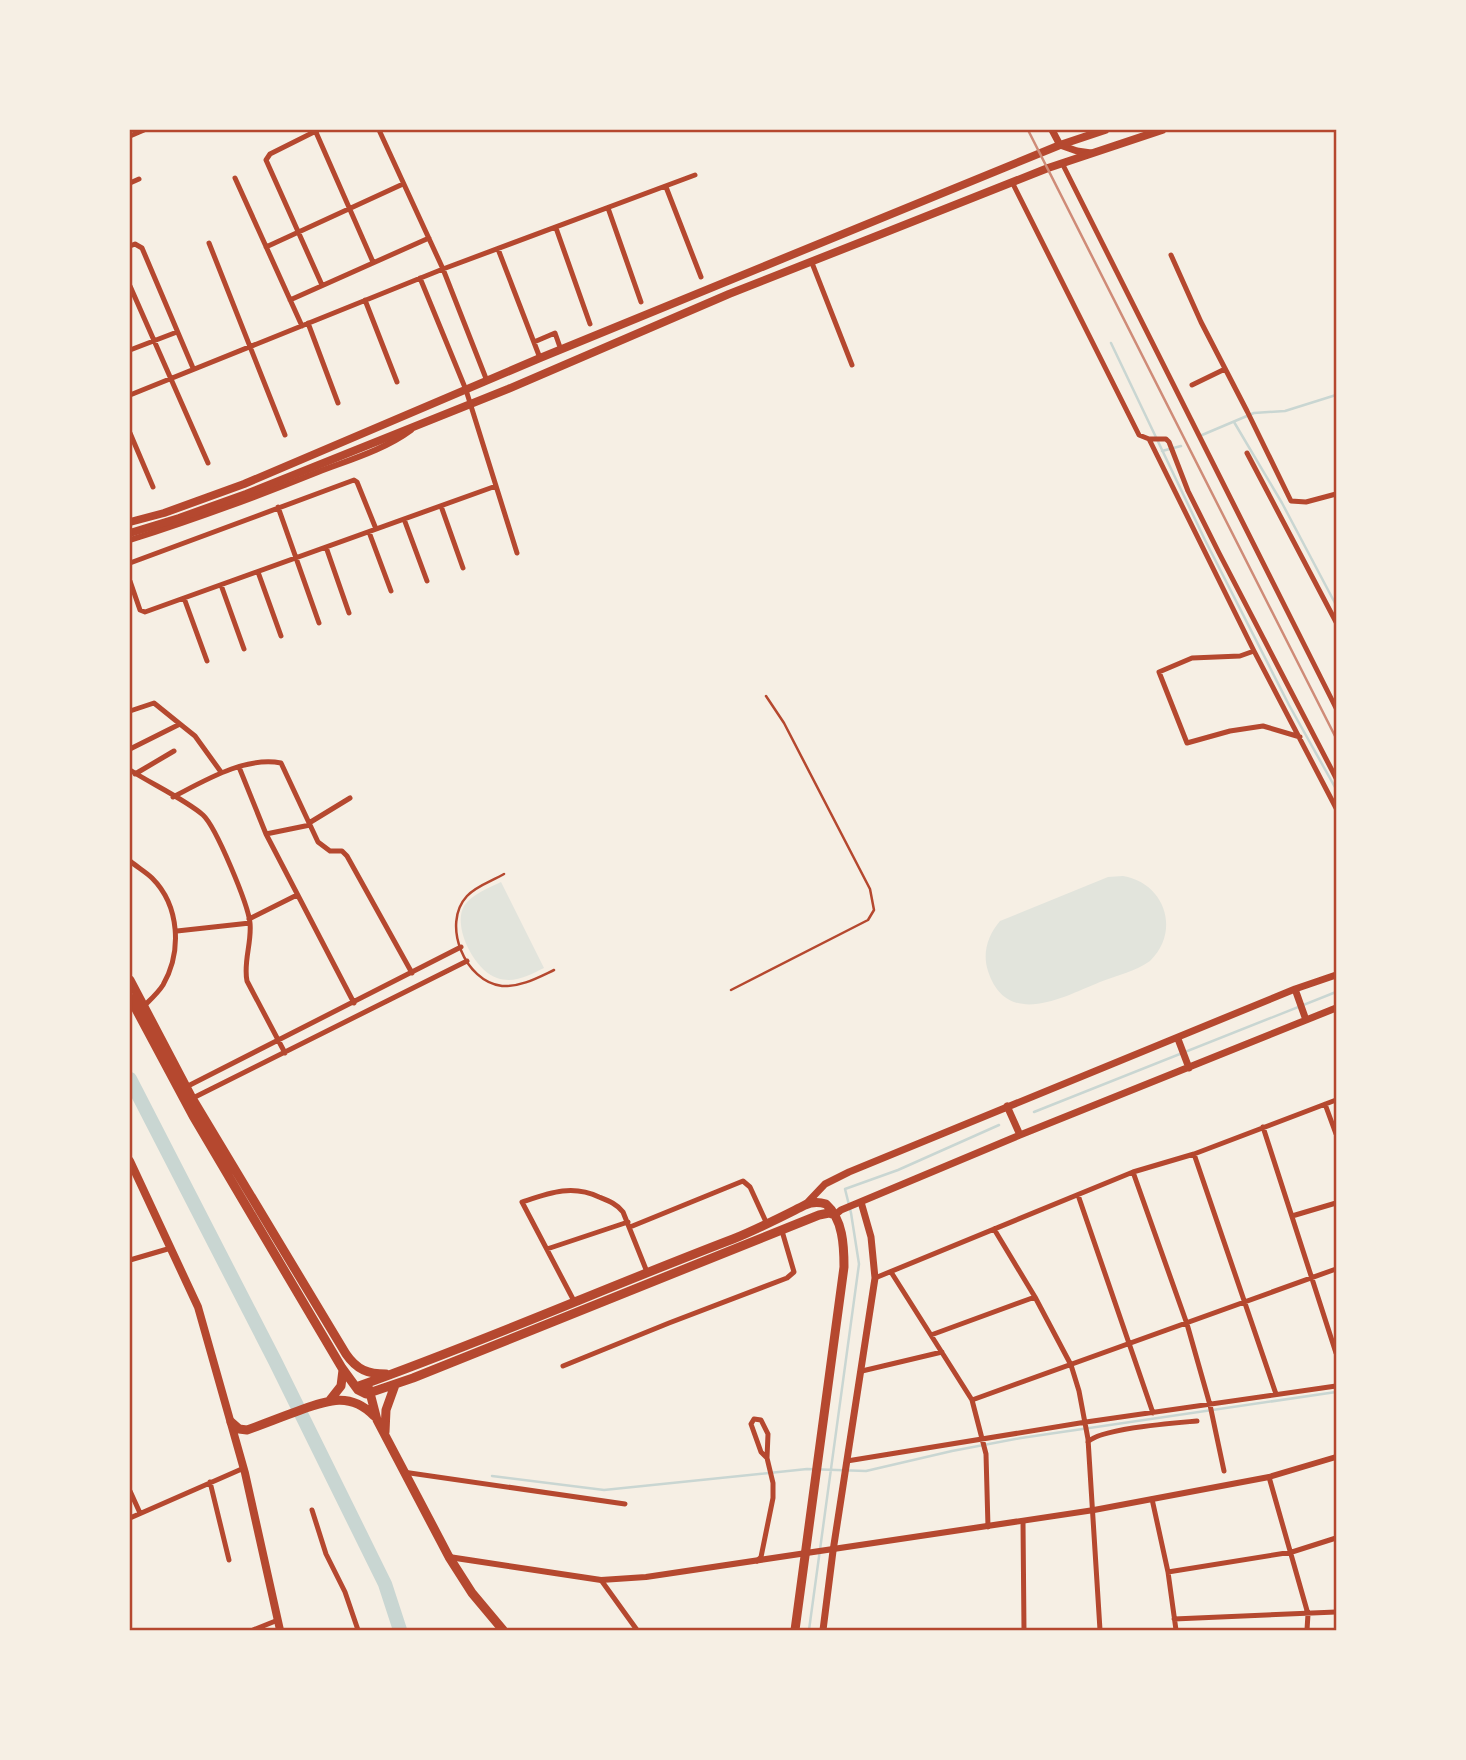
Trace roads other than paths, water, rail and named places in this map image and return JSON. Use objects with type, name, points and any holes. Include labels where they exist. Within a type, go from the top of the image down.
[{"type":"highway","points":[[130,980],[182,1089]]},
{"type":"highway","points":[[130,998],[342,1368],[362,1392],[369,1394],[395,1385],[824,1214],[838,1213]]},
{"type":"highway","points":[[188,1100],[352,1364],[364,1371],[391,1374]]},
{"type":"highway","points":[[356,1387],[767,1225],[806,1205],[826,1204],[838,1213],[844,1267],[795,1630]]},
{"type":"highway","points":[[327,1401],[341,1386],[342,1368]]},
{"type":"highway","points":[[372,1381],[369,1394],[377,1420],[403,1472],[472,1594],[503,1630]]},
{"type":"highway","points":[[386,1437],[386,1410],[395,1385]]},
{"type":"highway","points":[[230,1418],[243,1430],[327,1401],[350,1400],[359,1404],[377,1420]]},
{"type":"main road","points":[[1052,130],[1060,145],[1091,153]]},
{"type":"main road","points":[[130,522],[244,484],[540,358],[1060,145],[1105,130]]},
{"type":"main road","points":[[130,533],[246,494],[508,389],[729,294],[1012,182],[1140,133],[1162,130]]},
{"type":"main road","points":[[806,1205],[825,1185],[849,1172],[1007,1106],[1179,1042],[1336,975]]},
{"type":"main road","points":[[1296,992],[1306,1018]]},
{"type":"main road","points":[[838,1213],[1188,1065],[1336,1008]]},
{"type":"main road","points":[[1179,1042],[1188,1065]]},
{"type":"main road","points":[[1007,1106],[1020,1135]]},
{"type":"main road","points":[[130,1161],[198,1307],[244,1468],[280,1630]]},
{"type":"main road","points":[[823,1630],[831,1551],[875,1278],[871,1237],[858,1203]]},
{"type":"street","points":[[130,136],[144,130]]},
{"type":"street","points":[[322,285],[267,159],[271,154],[316,130],[373,262]]},
{"type":"street","points":[[379,130],[443,268],[485,382]]},
{"type":"street","points":[[1062,163],[1336,708]]},
{"type":"street","points":[[130,395],[443,268],[695,175]]},
{"type":"street","points":[[130,183],[139,178]]},
{"type":"street","points":[[235,178],[290,300],[305,325],[338,403]]},
{"type":"street","points":[[1012,182],[1139,435],[1166,439],[1212,541],[1336,778]]},
{"type":"street","points":[[266,247],[403,184]]},
{"type":"street","points":[[666,187],[701,277]]},
{"type":"street","points":[[608,208],[641,302]]},
{"type":"street","points":[[556,228],[590,324]]},
{"type":"street","points":[[290,300],[429,238]]},
{"type":"street","points":[[209,243],[285,435]]},
{"type":"street","points":[[130,246],[135,244],[142,248],[193,368]]},
{"type":"street","points":[[498,248],[540,358]]},
{"type":"street","points":[[1171,255],[1201,322],[1291,501],[1306,502],[1336,494]]},
{"type":"street","points":[[812,263],[852,365]]},
{"type":"street","points":[[420,278],[471,404],[517,553]]},
{"type":"street","points":[[130,286],[208,463]]},
{"type":"street","points":[[365,300],[397,382]]},
{"type":"street","points":[[130,350],[177,332]]},
{"type":"street","points":[[534,342],[555,333],[561,350]]},
{"type":"street","points":[[1192,385],[1225,369]]},
{"type":"street","points":[[130,540],[197,519],[369,452],[399,439],[418,424]]},
{"type":"street","points":[[130,433],[153,487]]},
{"type":"street","points":[[1152,439],[1254,651],[1336,808]]},
{"type":"street","points":[[1247,453],[1336,622]]},
{"type":"street","points":[[1168,477],[1180,472]]},
{"type":"street","points":[[130,564],[356,480],[391,591]]},
{"type":"street","points":[[130,581],[140,610],[145,612],[496,486]]},
{"type":"street","points":[[1178,496],[1188,491]]},
{"type":"street","points":[[441,506],[463,568]]},
{"type":"street","points":[[278,507],[319,623]]},
{"type":"street","points":[[404,519],[427,581]]},
{"type":"street","points":[[1202,545],[1212,541]]},
{"type":"street","points":[[326,547],[349,613]]},
{"type":"street","points":[[1209,558],[1219,554]]},
{"type":"street","points":[[258,572],[281,636]]},
{"type":"street","points":[[221,585],[244,649]]},
{"type":"street","points":[[184,598],[207,661]]},
{"type":"street","points":[[1254,651],[1240,656],[1192,658],[1159,672],[1187,743],[1230,731],[1264,726],[1300,737]]},
{"type":"street","points":[[130,711],[154,703],[195,736],[221,772]]},
{"type":"street","points":[[130,749],[180,724]]},
{"type":"street","points":[[132,772],[174,751]]},
{"type":"street","points":[[1310,756],[1323,753]]},
{"type":"street","points":[[173,797],[221,772],[272,761],[281,763],[318,842],[330,851],[342,851],[347,856],[412,973]]},
{"type":"street","points":[[239,767],[266,834],[354,1003]]},
{"type":"street","points":[[132,772],[198,812],[209,823],[240,890],[250,921],[250,942],[244,970],[247,981],[285,1053]]},
{"type":"street","points":[[266,834],[309,824],[350,798]]},
{"type":"street","points":[[130,862],[153,878],[170,905],[177,931],[173,962],[162,987],[143,1007]]},
{"type":"street","points":[[177,931],[250,921],[298,895]]},
{"type":"street","points":[[182,1089],[461,947]]},
{"type":"street","points":[[188,1100],[467,961]]},
{"type":"street","points":[[875,1278],[1133,1172],[1194,1154],[1336,1100]]},
{"type":"street","points":[[1325,1104],[1336,1134]]},
{"type":"street","points":[[1263,1127],[1336,1353]]},
{"type":"street","points":[[1194,1154],[1276,1394]]},
{"type":"street","points":[[1133,1172],[1187,1324],[1211,1409],[1224,1471]]},
{"type":"street","points":[[547,1249],[629,1224],[743,1181],[750,1186],[767,1225]]},
{"type":"street","points":[[574,1301],[522,1202],[559,1190],[584,1191],[616,1205],[629,1224],[647,1272]]},
{"type":"street","points":[[1078,1195],[1153,1413]]},
{"type":"street","points":[[1292,1216],[1336,1203]]},
{"type":"street","points":[[994,1229],[1035,1297],[1071,1365],[1088,1440],[1100,1630]]},
{"type":"street","points":[[563,1366],[669,1322],[787,1278],[794,1272],[794,1264],[782,1231]]},
{"type":"street","points":[[130,1260],[171,1248]]},
{"type":"street","points":[[972,1400],[1336,1269]]},
{"type":"street","points":[[891,1272],[972,1400],[986,1454],[988,1527]]},
{"type":"street","points":[[931,1335],[1035,1297]]},
{"type":"street","points":[[862,1371],[942,1352]]},
{"type":"street","points":[[847,1462],[1153,1413],[1211,1409],[1276,1394],[1336,1386]]},
{"type":"street","points":[[757,1561],[761,1557],[773,1483],[771,1468],[761,1452],[751,1424],[754,1419],[761,1420],[768,1434],[767,1458]]},
{"type":"street","points":[[1088,1440],[1109,1433],[1197,1421]]},
{"type":"street","points":[[449,1557],[601,1580],[646,1577],[1094,1510],[1269,1477],[1336,1457]]},
{"type":"street","points":[[130,1518],[244,1468]]},
{"type":"street","points":[[403,1472],[625,1504]]},
{"type":"street","points":[[1269,1477],[1308,1614],[1307,1630]]},
{"type":"street","points":[[210,1482],[229,1560]]},
{"type":"street","points":[[130,1491],[140,1513]]},
{"type":"street","points":[[1153,1499],[1168,1572],[1176,1630]]},
{"type":"street","points":[[312,1510],[326,1554],[345,1592],[358,1630]]},
{"type":"street","points":[[1023,1522],[1024,1630]]},
{"type":"street","points":[[1168,1572],[1292,1552],[1336,1538]]},
{"type":"street","points":[[601,1580],[637,1630]]},
{"type":"street","points":[[1174,1619],[1336,1612]]},
{"type":"street","points":[[253,1630],[278,1620]]},
{"type":"lane","points":[[502,375],[508,389]]},
{"type":"lane","points":[[485,382],[488,397]]},
{"type":"lane","points":[[732,990],[868,920],[874,910],[870,888],[766,696]]},
{"type":"lane","points":[[504,874],[477,889],[461,906],[456,920],[461,947],[467,961],[485,980],[500,986],[520,985],[554,970]]},
{"type":"waterway","points":[[1111,343],[1205,540],[1289,705],[1336,789]]},
{"type":"waterway","points":[[1202,435],[1254,413],[1285,411],[1336,395]]},
{"type":"waterway","points":[[1234,422],[1282,503],[1336,605]]},
{"type":"waterway","points":[[1162,451],[1181,446]]},
{"type":"waterway","points":[[1034,1112],[1336,992]]},
{"type":"waterway","points":[[130,1079],[275,1361],[385,1584],[400,1630]]},
{"type":"waterway","points":[[809,1630],[859,1264],[845,1189],[898,1170],[999,1125]]},
{"type":"waterway","points":[[492,1476],[604,1490],[807,1469],[866,1471],[1021,1438],[1336,1392]]},
{"type":"railway","points":[[1028,130],[1336,738]]}]
